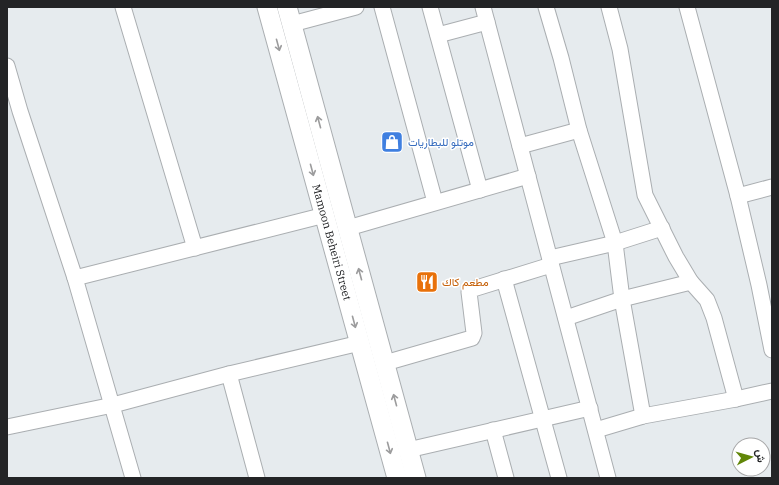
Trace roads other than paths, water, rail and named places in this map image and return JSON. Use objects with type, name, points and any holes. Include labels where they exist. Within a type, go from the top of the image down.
[{"type":"street","points":[[123,7],[195,248]]},
{"type":"street","name":"Mamoon Beheiri Street","points":[[267,7],[397,478]]},
{"type":"street","points":[[290,16],[356,7]]},
{"type":"street","points":[[382,7],[435,202]]},
{"type":"street","points":[[430,7],[480,190]]},
{"type":"street","points":[[483,7],[608,478]]},
{"type":"street","points":[[546,7],[561,58],[579,130],[615,243],[622,299],[643,416]]},
{"type":"street","points":[[609,7],[620,49],[645,195],[676,257],[691,282],[707,300],[714,318],[736,399]]},
{"type":"street","points":[[686,7],[738,196],[772,350]]},
{"type":"street","name":"Mamoon Beheiri Street","points":[[290,16],[416,478]]},
{"type":"street","points":[[438,35],[487,22]]},
{"type":"street","points":[[7,66],[13,113],[76,278],[133,478]]},
{"type":"street","points":[[520,146],[579,130]]},
{"type":"street","points":[[348,228],[528,176]]},
{"type":"street","points":[[738,196],[772,187]]},
{"type":"street","points":[[76,278],[325,215]]},
{"type":"street","points":[[384,363],[472,338],[474,333],[470,290],[551,261],[662,228]]},
{"type":"street","points":[[504,279],[559,478]]},
{"type":"street","points":[[566,318],[622,299],[691,282]]},
{"type":"street","points":[[7,427],[113,404],[229,374],[360,343]]},
{"type":"street","points":[[229,374],[257,478]]},
{"type":"street","points":[[596,430],[643,416],[772,391]]},
{"type":"street","points":[[408,450],[590,408]]},
{"type":"street","points":[[493,430],[506,478]]},
{"type":"place","name":"موتلو للبطاريات","points":[[392,142]]},
{"type":"place","name":"مطعم كاك","points":[[427,282]]}]
